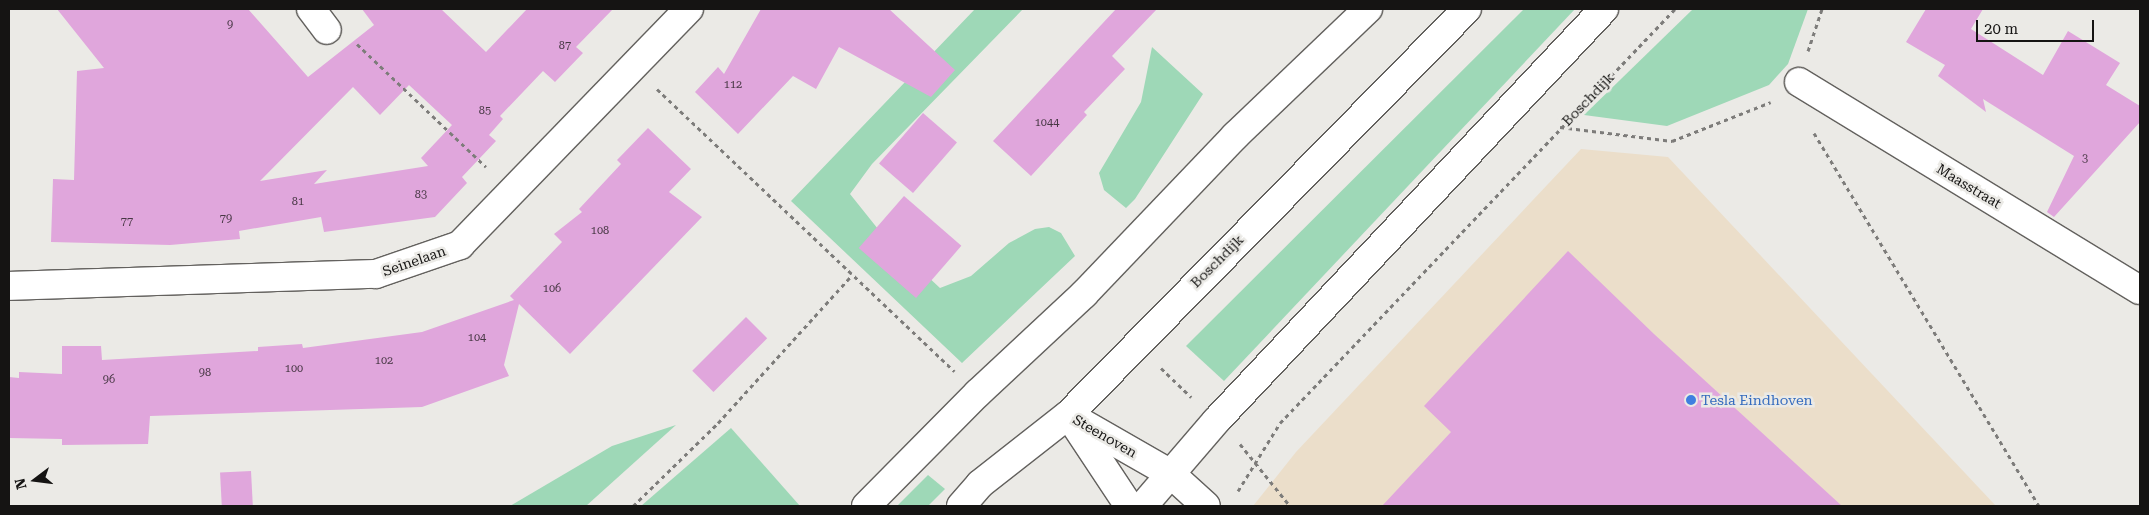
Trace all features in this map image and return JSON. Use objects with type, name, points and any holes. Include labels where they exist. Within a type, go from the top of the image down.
[{"type":"street","points":[[311,9],[327,30]]},
{"type":"street","name":"Seinelaan","points":[[9,286],[376,274],[460,245],[689,9]]},
{"type":"street","points":[[866,506],[978,393],[1084,294],[1235,136],[1368,9]]},
{"type":"street","name":"Boschdijk","points":[[961,506],[980,484],[1068,415],[1468,9]]},
{"type":"street","points":[[1143,506],[1216,421],[1604,9]]},
{"type":"street","name":"Maasstraat","points":[[1798,82],[2140,290]]},
{"type":"street","name":"Steenoven","points":[[1068,415],[1171,474],[1206,506]]},
{"type":"street","name":"Steenoven","points":[[1068,415],[1129,506]]},
{"type":"path","name":"Boschdijk","points":[[1232,499],[1257,463],[1280,423],[1560,127],[1675,9]]},
{"type":"path","points":[[1560,127],[1672,141],[1791,93],[1798,82],[1822,9]]},
{"type":"path","points":[[327,30],[359,44],[512,192]]},
{"type":"path","points":[[633,66],[978,393]]},
{"type":"path","points":[[1813,131],[2039,506]]},
{"type":"path","points":[[633,506],[718,423],[852,275]]},
{"type":"path","points":[[1136,344],[1257,463],[1290,506]]},
{"type":"shaded area","points":[[1581,149],[1668,157],[1996,506],[1253,506],[1296,452]]},
{"type":"green space","points":[[975,9],[1023,9],[872,164],[850,194],[882,234],[940,288],[971,276],[1009,243],[1035,229],[1049,227],[1061,233],[1075,256],[962,363],[791,201]]},
{"type":"green space","points":[[1524,9],[1575,9],[1224,381],[1186,346]]},
{"type":"green space","points":[[1693,9],[1808,9],[1788,64],[1769,85],[1667,126],[1584,115]]},
{"type":"green space","points":[[1152,47],[1203,94],[1135,199],[1126,208],[1104,190],[1099,173],[1141,102]]},
{"type":"green space","points":[[676,425],[586,506],[510,506],[612,446]]},
{"type":"green space","points":[[731,428],[800,506],[641,506]]},
{"type":"green space","points":[[928,475],[945,489],[928,506],[897,506]]},
{"type":"building","points":[[57,9],[248,9],[308,77],[374,25],[362,9],[441,9],[486,52],[527,9],[613,9],[576,47],[583,53],[555,82],[543,71],[500,116],[503,119],[489,135],[496,141],[462,177],[467,183],[435,217],[324,232],[321,217],[239,231],[240,239],[170,245],[51,242],[53,179],[74,180],[77,71],[104,68]],"holes":[[[409,85],[452,125],[421,158],[428,166],[314,184],[327,170],[260,181],[353,87],[380,115]]]},
{"type":"building","points":[[761,9],[889,9],[955,70],[931,97],[839,47],[816,89],[793,76],[738,134],[695,92],[718,67],[724,74]]},
{"type":"building","points":[[1116,9],[1157,9],[1112,56],[1125,69],[1084,112],[1087,115],[1031,176],[993,141]]},
{"type":"building","points":[[1926,9],[1983,9],[1971,29],[2043,75],[2068,31],[2120,63],[2106,85],[2140,106],[2140,122],[2054,217],[2047,212],[2074,156],[1983,99],[1986,112],[1938,76],[1945,65],[1906,42]]},
{"type":"building","points":[[923,113],[957,143],[913,193],[879,164]]},
{"type":"building","points":[[648,128],[691,169],[669,192],[702,217],[570,354],[519,304],[504,365],[509,376],[422,407],[150,416],[148,444],[62,445],[62,439],[9,438],[9,377],[19,378],[19,372],[62,374],[62,346],[101,346],[102,360],[258,351],[258,347],[302,344],[303,348],[422,332],[514,300],[510,296],[562,242],[554,234],[582,212],[579,209],[621,164],[617,160]]},
{"type":"building","points":[[904,196],[961,246],[916,298],[859,248]]},
{"type":"building","points":[[1568,251],[1654,334],[1842,506],[1382,506],[1451,432],[1424,406]]},
{"type":"building","points":[[746,317],[767,338],[713,392],[692,371]]},
{"type":"building","points":[[251,471],[253,506],[222,506],[220,473]]},
{"type":"place","name":"Tesla Eindhoven","points":[[1691,400]]}]
